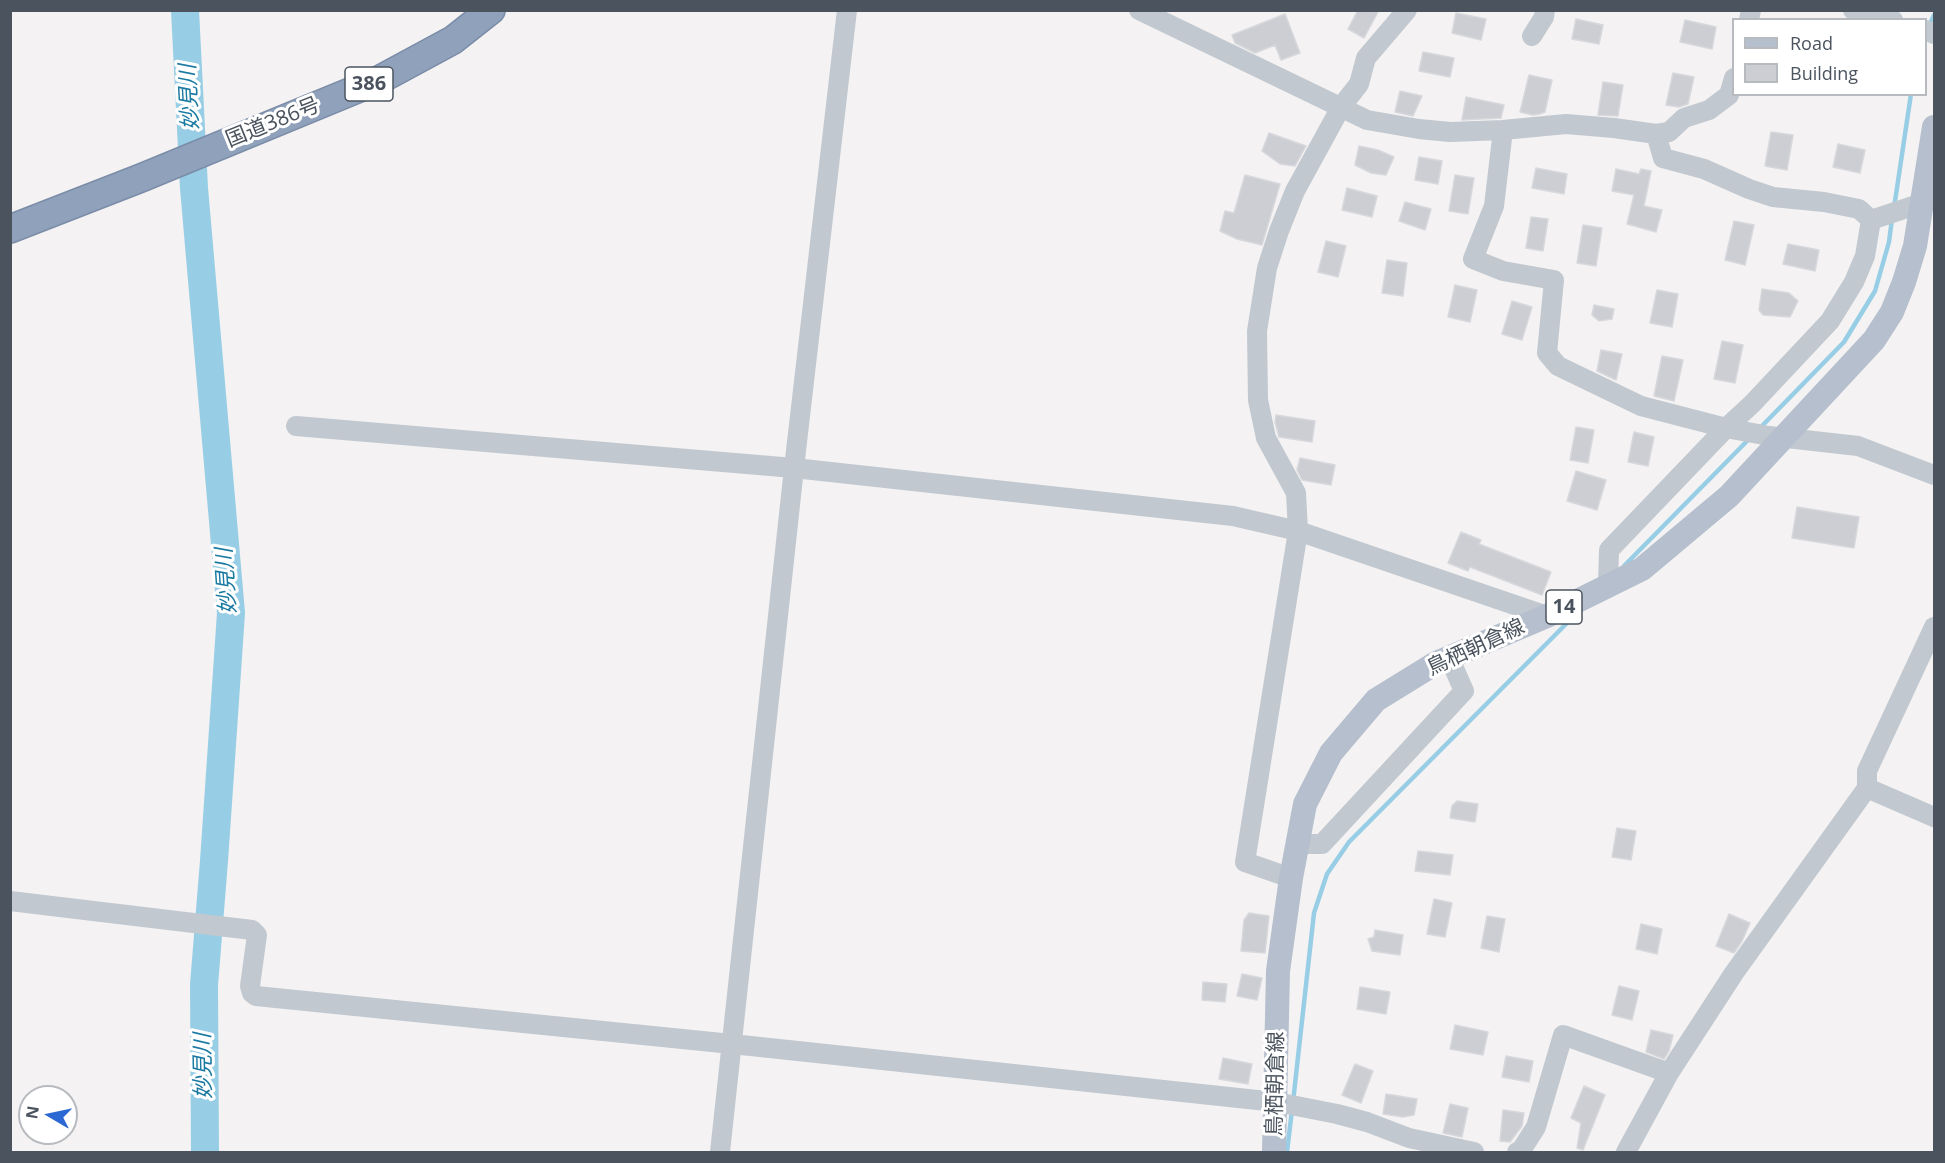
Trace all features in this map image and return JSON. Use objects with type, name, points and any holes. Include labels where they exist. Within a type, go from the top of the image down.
[{"type":"highway","name":"国道386号","points":[[10,229],[379,80],[453,40],[491,10]]},
{"type":"main road","name":"鳥栖朝倉線","points":[[1274,1152],[1278,971],[1291,878],[1305,804],[1331,753],[1376,700],[1436,663],[1546,616],[1642,569],[1729,496],[1776,438],[1874,340],[1892,312],[1910,264],[1935,127]]},
{"type":"street","points":[[720,1152],[794,468],[847,10]]},
{"type":"street","points":[[1139,10],[1367,120],[1419,129],[1450,132],[1566,124],[1614,128],[1656,135],[1669,132],[1684,118],[1709,110],[1729,95],[1732,85]]},
{"type":"street","points":[[1291,878],[1245,862],[1298,531],[1296,493],[1266,438],[1258,400],[1257,331],[1267,268],[1295,190],[1341,107],[1359,84],[1366,58],[1407,10]]},
{"type":"street","points":[[1532,36],[1545,10]]},
{"type":"street","points":[[1853,10],[1885,18]]},
{"type":"street","points":[[1503,130],[1494,206],[1473,259],[1503,271],[1554,280],[1547,352],[1558,366],[1641,406],[1776,438],[1858,446],[1935,475]]},
{"type":"street","points":[[1656,135],[1663,158],[1704,169],[1773,197],[1824,202],[1859,209],[1871,220]]},
{"type":"street","points":[[1871,220],[1922,203]]},
{"type":"street","points":[[1608,585],[1609,550],[1733,429],[1752,404],[1830,321],[1854,282],[1865,256],[1871,220]]},
{"type":"street","points":[[296,426],[794,468],[1233,516],[1298,531],[1546,616]]},
{"type":"street","points":[[1626,1152],[1668,1073],[1734,973],[1867,788],[1867,771],[1935,627]]},
{"type":"street","points":[[1298,844],[1323,844],[1464,691],[1449,657]]},
{"type":"street","points":[[1867,788],[1935,816]]},
{"type":"street","points":[[10,902],[252,930],[257,935],[250,986],[252,993],[256,996],[1276,1102],[1337,1114],[1367,1122],[1409,1138],[1474,1152]]},
{"type":"street","points":[[1517,1152],[1520,1152],[1536,1127],[1563,1035],[1668,1073]]},
{"type":"building","points":[[1358,10],[1379,10],[1364,38],[1348,29]]},
{"type":"building","points":[[1456,13],[1486,19],[1481,40],[1452,33]]},
{"type":"building","points":[[1285,14],[1300,53],[1281,60],[1275,45],[1255,53],[1235,43],[1232,35]]},
{"type":"building","points":[[1576,19],[1603,25],[1599,44],[1572,39]]},
{"type":"building","points":[[1685,20],[1716,27],[1712,49],[1680,42]]},
{"type":"building","points":[[1423,52],[1454,58],[1450,77],[1419,71]]},
{"type":"building","points":[[1673,73],[1694,77],[1688,104],[1679,107],[1666,105]]},
{"type":"building","points":[[1529,75],[1552,80],[1545,112],[1540,114],[1520,112]]},
{"type":"building","points":[[1603,82],[1623,85],[1618,116],[1598,115]]},
{"type":"building","points":[[1400,91],[1422,96],[1413,116],[1395,112]]},
{"type":"building","points":[[1466,97],[1504,105],[1501,118],[1462,120]]},
{"type":"building","points":[[1771,132],[1793,135],[1787,170],[1765,166]]},
{"type":"building","points":[[1269,133],[1306,146],[1295,166],[1280,164],[1262,151]]},
{"type":"building","points":[[1838,144],[1865,150],[1860,173],[1833,167]]},
{"type":"building","points":[[1359,146],[1378,150],[1394,157],[1386,175],[1371,173],[1355,165]]},
{"type":"building","points":[[1419,157],[1442,161],[1438,184],[1415,180]]},
{"type":"building","points":[[1536,168],[1567,174],[1564,194],[1532,188]]},
{"type":"building","points":[[1616,169],[1639,174],[1641,169],[1651,171],[1644,206],[1662,210],[1656,232],[1627,224],[1634,195],[1612,191]]},
{"type":"building","points":[[1245,175],[1280,184],[1262,245],[1237,239],[1220,231],[1225,211],[1234,213]]},
{"type":"building","points":[[1455,175],[1474,178],[1468,214],[1449,211]]},
{"type":"building","points":[[1347,188],[1377,196],[1372,217],[1342,210]]},
{"type":"building","points":[[1405,202],[1431,209],[1425,230],[1399,221]]},
{"type":"building","points":[[1531,217],[1548,219],[1543,251],[1526,248]]},
{"type":"building","points":[[1734,221],[1754,225],[1745,265],[1725,260]]},
{"type":"building","points":[[1583,225],[1602,228],[1596,266],[1577,263]]},
{"type":"building","points":[[1326,241],[1346,246],[1338,277],[1318,272]]},
{"type":"building","points":[[1788,244],[1819,250],[1815,271],[1783,264]]},
{"type":"building","points":[[1387,260],[1407,263],[1403,296],[1382,293]]},
{"type":"building","points":[[1455,285],[1477,290],[1470,322],[1448,317]]},
{"type":"building","points":[[1762,289],[1789,293],[1798,301],[1790,317],[1763,315],[1759,310]]},
{"type":"building","points":[[1657,290],[1678,294],[1672,327],[1650,323]]},
{"type":"building","points":[[1512,301],[1532,307],[1522,340],[1502,334]]},
{"type":"building","points":[[1594,305],[1614,309],[1612,319],[1599,321],[1592,315]]},
{"type":"building","points":[[1722,341],[1743,345],[1735,383],[1714,379]]},
{"type":"building","points":[[1601,350],[1622,354],[1616,380],[1597,371]]},
{"type":"building","points":[[1662,356],[1683,360],[1674,401],[1654,396]]},
{"type":"building","points":[[1276,415],[1315,421],[1312,442],[1279,437],[1275,422]]},
{"type":"building","points":[[1576,427],[1594,430],[1588,463],[1570,460]]},
{"type":"building","points":[[1634,432],[1654,437],[1648,466],[1628,462]]},
{"type":"building","points":[[1300,458],[1335,465],[1331,485],[1302,480],[1297,470]]},
{"type":"building","points":[[1576,471],[1606,480],[1597,510],[1567,501]]},
{"type":"building","points":[[1797,507],[1859,517],[1854,548],[1792,538]]},
{"type":"building","points":[[1461,532],[1481,540],[1479,544],[1551,572],[1542,595],[1470,567],[1468,571],[1448,563]]},
{"type":"building","points":[[1457,801],[1478,804],[1475,822],[1450,818],[1452,806]]},
{"type":"building","points":[[1617,828],[1636,831],[1631,860],[1612,857]]},
{"type":"building","points":[[1418,851],[1453,855],[1450,875],[1415,871]]},
{"type":"building","points":[[1434,899],[1452,903],[1445,937],[1427,934]]},
{"type":"building","points":[[1249,913],[1269,916],[1265,953],[1241,951],[1244,920]]},
{"type":"building","points":[[1729,914],[1750,923],[1734,953],[1716,946]]},
{"type":"building","points":[[1487,916],[1505,919],[1499,952],[1481,948]]},
{"type":"building","points":[[1641,924],[1662,929],[1657,954],[1636,949]]},
{"type":"building","points":[[1375,930],[1403,935],[1400,955],[1372,951],[1368,939],[1374,937]]},
{"type":"building","points":[[1242,974],[1262,978],[1257,1000],[1237,996]]},
{"type":"building","points":[[1203,982],[1227,984],[1225,1002],[1202,1000]]},
{"type":"building","points":[[1619,986],[1639,991],[1632,1020],[1612,1015]]},
{"type":"building","points":[[1360,987],[1390,992],[1386,1014],[1357,1009]]},
{"type":"building","points":[[1455,1025],[1488,1032],[1483,1055],[1450,1049]]},
{"type":"building","points":[[1651,1030],[1673,1035],[1669,1051],[1664,1059],[1646,1052]]},
{"type":"building","points":[[1506,1056],[1533,1061],[1529,1082],[1502,1077]]},
{"type":"building","points":[[1223,1058],[1252,1064],[1248,1084],[1219,1079]]},
{"type":"building","points":[[1355,1064],[1373,1071],[1361,1103],[1342,1095]]},
{"type":"building","points":[[1584,1086],[1605,1095],[1583,1150],[1577,1148],[1581,1123],[1571,1118]]},
{"type":"building","points":[[1386,1094],[1417,1099],[1414,1115],[1403,1117],[1383,1114]]},
{"type":"building","points":[[1450,1104],[1468,1108],[1462,1137],[1443,1133]]},
{"type":"building","points":[[1503,1110],[1524,1113],[1522,1126],[1510,1142],[1500,1141]]},
{"type":"waterway","name":"妙見川","points":[[185,10],[194,188],[231,613],[204,985],[205,1152]]},
{"type":"waterway","points":[[1929,26],[1934,15]]},
{"type":"waterway","points":[[1894,208],[1911,96]]},
{"type":"waterway","points":[[1759,429],[1844,342],[1875,291],[1889,242],[1892,219]]},
{"type":"waterway","points":[[1624,566],[1749,439]]},
{"type":"waterway","points":[[1293,1102],[1314,913],[1327,874],[1349,842],[1576,614]]},
{"type":"waterway","points":[[1287,1152],[1292,1110]]}]
